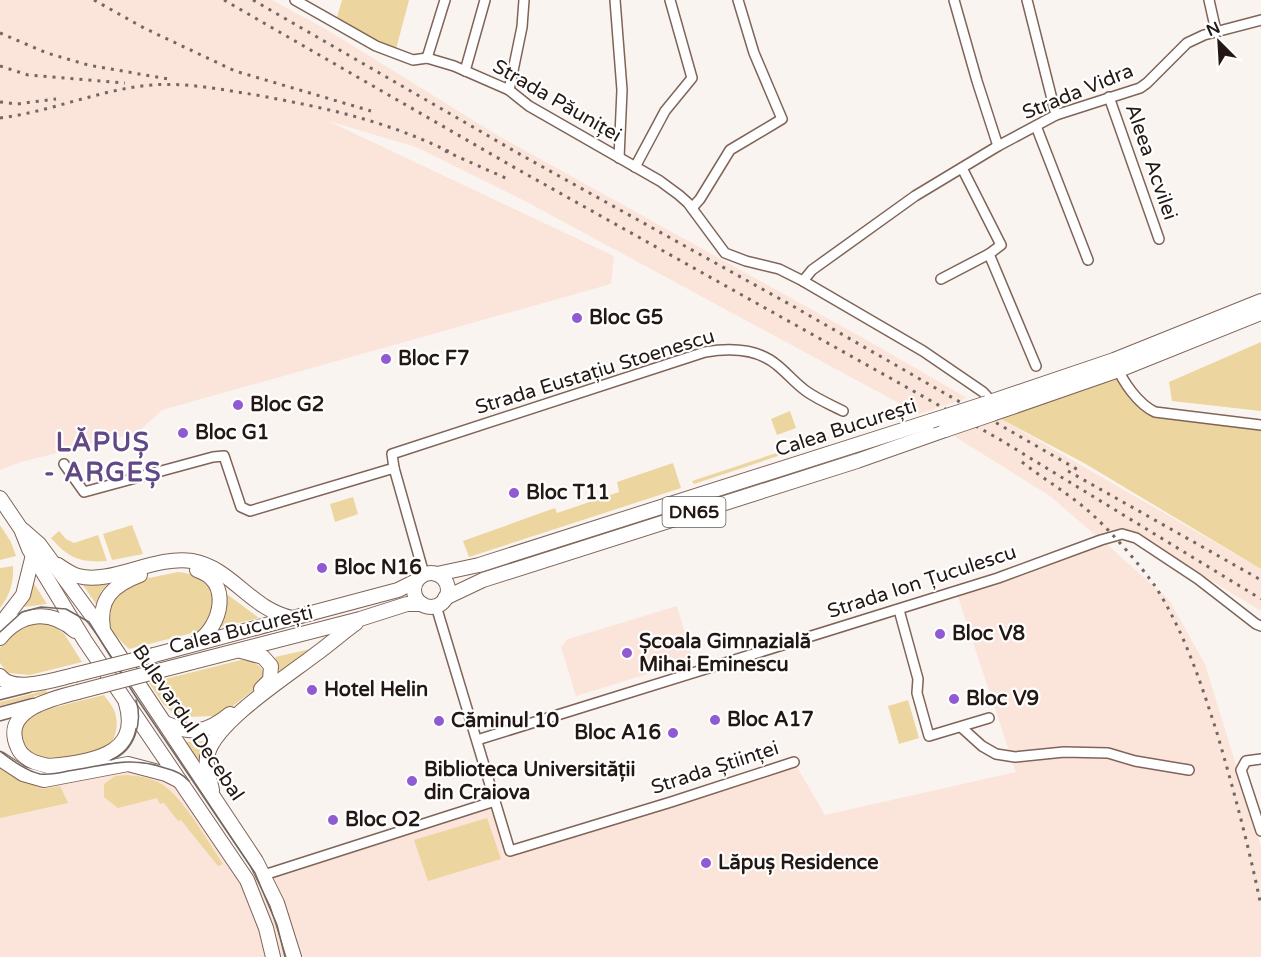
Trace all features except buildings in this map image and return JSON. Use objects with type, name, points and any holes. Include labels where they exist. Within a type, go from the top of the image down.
[{"type":"main road","name":"Calea București","points":[[1116,365],[1261,301]]},
{"type":"main road","name":"Calea București","points":[[0,714],[360,620],[407,604],[434,603],[463,588],[492,577],[879,446],[931,421],[992,407],[1261,313]]},
{"type":"main road","name":"Calea București","points":[[0,693],[190,647],[398,590],[426,576],[455,572],[879,446],[945,430],[992,407]]},
{"type":"main road","name":"Bulevardul Decebal","points":[[0,498],[21,529],[33,555],[85,641],[247,880],[266,928],[273,957]]},
{"type":"main road","name":"Bulevardul Decebal","points":[[21,529],[39,544],[104,632],[264,875],[285,923],[294,957]]},
{"type":"main road","points":[[0,625],[23,595],[33,555]]},
{"type":"main road","points":[[51,561],[77,576],[100,577],[149,564],[191,561],[209,566],[227,576],[240,590],[258,603],[278,615],[292,618]]},
{"type":"main road","points":[[104,632],[101,615],[109,594],[124,581],[141,574],[184,567],[200,571],[213,579],[219,591],[218,617],[205,637],[190,647]]},
{"type":"main road","points":[[426,576],[446,582],[447,590],[434,603],[415,596],[414,589],[426,576]]},
{"type":"main road","points":[[0,638],[28,617],[49,616],[64,622],[85,641]]},
{"type":"main road","points":[[213,797],[208,753],[229,723],[279,681],[360,620]]},
{"type":"main road","points":[[162,722],[188,732],[217,725],[263,688],[270,680],[271,666],[263,657],[239,651]]},
{"type":"main road","points":[[0,676],[7,682],[32,685]]},
{"type":"main road","points":[[37,704],[17,719],[14,732],[18,750],[30,760],[49,766],[97,758],[120,746],[125,740],[129,721],[125,700]]},
{"type":"main road","points":[[0,759],[22,774],[44,780],[128,764],[166,774],[182,782]]},
{"type":"street","name":"Strada Păuniței","points":[[295,0],[376,46],[413,60],[427,58],[509,90],[529,106],[680,195],[726,253],[740,260],[779,269],[803,281],[923,351],[992,407]]},
{"type":"street","points":[[427,58],[445,0]]},
{"type":"street","points":[[465,71],[485,0]]},
{"type":"street","points":[[509,90],[522,27],[524,0]]},
{"type":"street","points":[[615,0],[622,90],[619,158]]},
{"type":"street","name":"Strada Păuniței","points":[[635,167],[665,111],[692,78],[670,0]]},
{"type":"street","points":[[692,208],[730,150],[782,118],[754,53],[738,0]]},
{"type":"street","points":[[954,0],[998,146]]},
{"type":"street","points":[[1027,0],[1056,115]]},
{"type":"street","points":[[1209,0],[1216,31]]},
{"type":"street","name":"Strada Vidra","points":[[803,281],[812,270],[915,196],[998,146],[1056,115],[1140,88],[1187,43],[1216,31],[1261,20]]},
{"type":"street","name":"Aleea Acvilei","points":[[1109,97],[1159,239]]},
{"type":"street","points":[[1036,126],[1088,260]]},
{"type":"street","points":[[941,279],[989,254],[1001,245],[962,168]]},
{"type":"street","points":[[989,254],[1036,366]]},
{"type":"street","name":"Strada Eustațiu Stoenescu","points":[[394,468],[392,454],[705,352],[721,349],[738,349],[763,356],[775,363],[805,390],[843,411]]},
{"type":"street","points":[[1116,365],[1147,408],[1261,425]]},
{"type":"street","points":[[64,464],[84,492],[224,456],[241,507],[250,511],[394,468],[426,576]]},
{"type":"street","name":"Strada Ion Țuculescu","points":[[477,740],[898,610],[998,578],[1122,534],[1136,538],[1198,579],[1261,626]]},
{"type":"street","points":[[264,875],[495,801],[434,603]]},
{"type":"street","points":[[898,610],[918,679],[916,693],[929,736],[989,718]]},
{"type":"street","points":[[961,727],[982,746],[996,754],[1015,758],[1064,752],[1108,753],[1134,761],[1189,770]]},
{"type":"street","points":[[1261,759],[1246,761],[1241,771],[1261,831]]},
{"type":"street","name":"Strada Științei","points":[[495,801],[510,851],[794,762]]},
{"type":"shaded area","points":[[0,0],[272,0],[329,31],[497,135],[967,398],[919,414],[527,202],[416,147],[328,121],[614,256],[611,284],[162,410],[137,433],[21,462],[0,470]]},
{"type":"shaded area","points":[[342,0],[409,0],[396,49],[386,47],[337,17]]},
{"type":"shaded area","points":[[1261,342],[1261,411],[1172,401],[1169,382]]},
{"type":"shaded area","points":[[1117,378],[1153,417],[1261,428],[1261,569],[1084,463],[1001,419]]},
{"type":"shaded area","points":[[790,411],[796,428],[777,435],[771,419]]},
{"type":"shaded area","points":[[1001,419],[1261,569],[1261,611],[1130,531],[1102,540],[1169,600],[1205,664],[1261,847],[1261,957],[0,957],[0,796],[105,767],[128,764],[182,782],[247,880],[495,801],[510,850],[794,762],[825,815],[1016,772],[956,591],[1101,540],[1050,496],[954,436]]},
{"type":"shaded area","points":[[828,436],[829,439],[694,484],[692,481]]},
{"type":"shaded area","points":[[673,463],[681,488],[469,557],[463,541],[555,508],[557,513],[619,492],[617,482]]},
{"type":"shaded area","points":[[353,497],[358,514],[335,522],[330,504]]},
{"type":"shaded area","points":[[0,525],[11,542],[16,556],[0,560]]},
{"type":"shaded area","points":[[132,525],[143,554],[112,560],[103,534]]},
{"type":"shaded area","points":[[59,531],[66,539],[74,543],[98,535],[107,561],[82,560],[69,555],[51,538]]},
{"type":"shaded area","points":[[13,566],[11,588],[0,608],[0,568]]},
{"type":"shaded area","points":[[178,572],[190,574],[207,585],[212,602],[207,621],[200,631],[129,649],[117,637],[110,625],[109,612],[113,596],[144,579]]},
{"type":"shaded area","points":[[31,579],[47,604],[24,607]]},
{"type":"shaded area","points":[[108,583],[96,604],[83,585]]},
{"type":"shaded area","points":[[224,592],[259,618],[220,627],[226,603]]},
{"type":"shaded area","name":"Școala Gimnazială Mihai Eminescu","points":[[677,606],[693,660],[576,696],[561,647],[568,639]]},
{"type":"shaded area","points":[[48,621],[65,635],[82,662],[30,675],[8,673],[0,663],[0,648],[4,640],[30,622]]},
{"type":"shaded area","points":[[319,647],[280,673],[275,657]]},
{"type":"shaded area","points":[[241,660],[255,663],[265,673],[259,686],[225,712],[214,716],[189,717],[174,714],[164,705],[149,683]]},
{"type":"shaded area","points":[[46,690],[47,693],[0,706],[0,702]]},
{"type":"shaded area","points":[[104,695],[113,708],[117,721],[114,739],[107,748],[92,754],[51,759],[41,758],[28,749],[23,739],[22,728],[28,718],[52,708]]},
{"type":"shaded area","points":[[908,700],[919,738],[899,744],[888,706]]},
{"type":"shaded area","points":[[206,741],[198,761],[185,742]]},
{"type":"shaded area","points":[[0,766],[42,789],[60,786],[68,803],[0,818]]},
{"type":"shaded area","points":[[127,775],[155,781],[171,792],[187,810],[223,864],[218,866],[181,820],[178,821],[164,803],[160,804],[157,798],[118,808],[104,797],[104,784],[115,776]]},
{"type":"shaded area","points":[[487,818],[501,859],[428,881],[414,840]]},
{"type":"tram line","points":[[0,632],[22,612],[41,607],[66,609],[89,622],[134,694],[255,873],[277,925],[285,957]]},
{"type":"tram line","points":[[111,760],[126,750],[135,735],[138,717],[136,700]]},
{"type":"tram line","points":[[0,751],[24,768],[40,774],[54,774],[116,763],[140,762],[171,770],[181,774],[189,781]]},
{"type":"railway","points":[[94,0],[144,28],[235,71],[371,111]]},
{"type":"railway","points":[[224,0],[517,169],[999,439],[1261,599]]},
{"type":"railway","points":[[253,0],[523,156],[791,305],[1080,471]]},
{"type":"railway","points":[[0,33],[47,53],[88,65],[168,79]]},
{"type":"railway","points":[[0,66],[28,75],[125,83]]},
{"type":"railway","points":[[0,118],[124,89],[156,85],[185,85],[256,95],[356,117],[404,132],[452,153]]},
{"type":"railway","points":[[0,102],[17,104],[56,99]]},
{"type":"railway","points":[[445,151],[510,180]]},
{"type":"railway","points":[[1022,462],[1078,502],[1102,524],[1155,586],[1175,621],[1205,695],[1217,733],[1241,819],[1261,906]]},
{"type":"railway","points":[[1068,471],[1261,580]]},
{"type":"place","name":"Bloc G5","points":[[577,318]]},
{"type":"place","name":"Bloc F7","points":[[386,359]]},
{"type":"place","name":"Bloc G2","points":[[238,405]]},
{"type":"place","name":"Bloc G1","points":[[183,433]]},
{"type":"place","name":"Bloc T11","points":[[514,493]]},
{"type":"place","name":"Bloc N16","points":[[322,568]]},
{"type":"place","name":"Bloc V8","points":[[940,634]]},
{"type":"place","name":"Școala Gimnazială Mihai Eminescu","points":[[627,653]]},
{"type":"place","name":"Hotel Helin","points":[[312,690]]},
{"type":"place","name":"Bloc V9","points":[[954,699]]},
{"type":"place","name":"Bloc A17","points":[[715,720]]},
{"type":"place","name":"Căminul 10","points":[[439,721]]},
{"type":"place","name":"Bloc A16","points":[[673,733]]},
{"type":"place","name":"Biblioteca Universității din Craiova","points":[[412,781]]},
{"type":"place","name":"Bloc O2","points":[[333,820]]},
{"type":"place","name":"Lăpuș Residence","points":[[706,863]]},
{"type":"district","name":"LĂPUȘ - ARGEȘ","points":[[103,457]]}]
